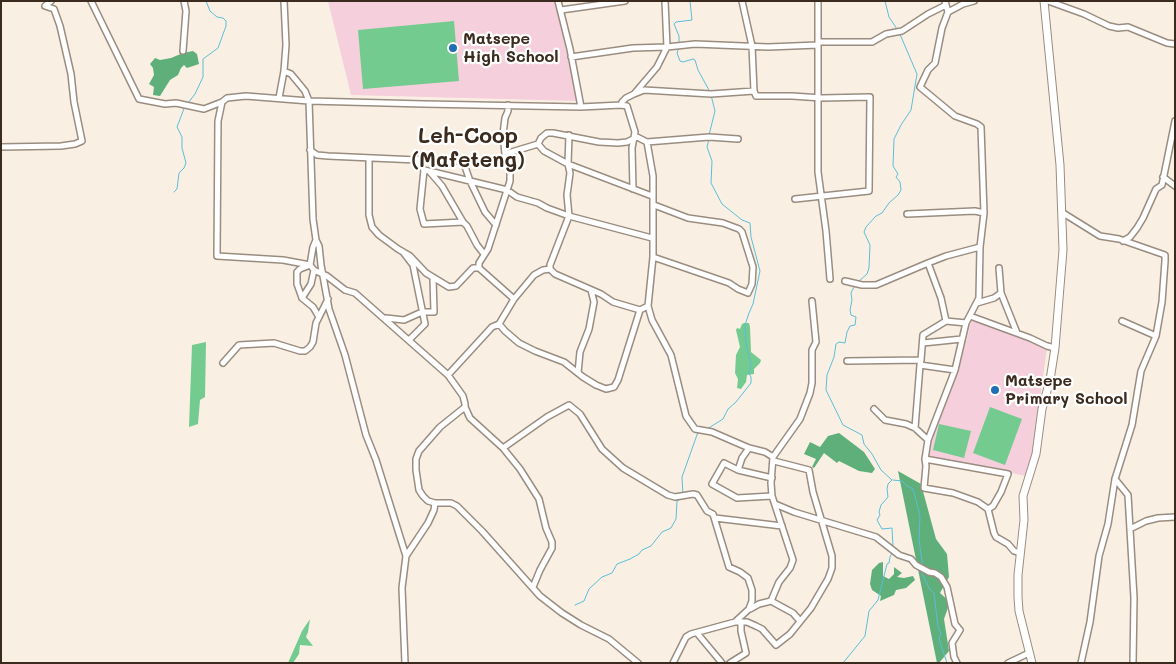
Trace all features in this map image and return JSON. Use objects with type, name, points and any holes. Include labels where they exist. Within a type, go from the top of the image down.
[{"type":"street","points":[[1,148],[61,146],[82,141],[74,102],[70,68],[60,26],[54,9],[45,6],[51,1]]},
{"type":"street","points":[[91,1],[139,99],[165,104],[176,103],[204,109],[227,98],[246,96],[309,100],[627,106],[635,132],[632,148],[633,189]]},
{"type":"street","points":[[184,1],[186,11],[184,51]]},
{"type":"street","points":[[279,98],[286,45],[284,1]]},
{"type":"street","points":[[558,1],[581,106]]},
{"type":"street","points":[[561,10],[625,1]]},
{"type":"street","points":[[634,94],[657,66],[667,47],[665,1]]},
{"type":"street","points":[[742,1],[752,46],[754,91],[756,96],[870,97],[869,192],[796,199]]},
{"type":"street","points":[[818,1],[818,172],[830,279]]},
{"type":"street","points":[[948,12],[963,4],[974,1]]},
{"type":"street","points":[[1032,663],[1019,611],[1018,575],[1024,520],[1023,496],[1036,454],[1042,410],[1050,380],[1055,348],[1063,250],[1063,213],[1054,92],[1044,1]]},
{"type":"street","points":[[1048,1],[1084,14],[1109,26],[1118,28],[1128,27],[1167,43],[1175,44]]},
{"type":"street","points":[[571,57],[633,48],[695,44],[768,47],[872,42],[886,34],[902,31],[946,3],[948,12],[942,28],[934,63],[928,70],[920,87],[955,116],[981,127],[984,213],[980,247],[979,298],[966,323],[955,370],[928,440],[924,488],[953,493],[978,502],[988,508],[996,537],[1020,554]]},
{"type":"street","points":[[284,71],[291,74],[305,91],[309,100],[313,220],[329,309],[345,355],[366,435],[376,460],[406,556],[402,588],[406,663]]},
{"type":"street","points":[[621,105],[626,98],[644,90],[711,94],[754,91]]},
{"type":"street","points":[[222,102],[218,121],[217,256],[283,260],[310,265],[314,270],[327,276],[340,287],[355,292],[448,375],[463,396],[465,400],[464,407],[470,418],[503,448],[520,469],[539,499],[546,528],[552,542],[552,548],[533,587]]},
{"type":"street","points":[[479,268],[479,263],[488,249],[510,181],[510,168],[505,154],[503,134],[508,105]]},
{"type":"street","points":[[1123,241],[1130,236],[1143,218],[1152,196],[1158,186],[1162,185],[1175,121]]},
{"type":"street","points":[[505,154],[538,144],[547,133],[609,142],[627,142],[637,137],[647,142],[709,137],[738,140]]},
{"type":"street","points":[[550,269],[569,216],[567,195],[570,172],[568,164],[569,136]]},
{"type":"street","points":[[647,142],[654,205],[653,257],[648,306],[652,320],[671,355],[686,416],[695,429],[712,432],[749,448],[765,452],[773,459],[809,470],[813,492],[832,556],[832,568],[828,579],[811,608],[790,634],[776,645],[762,629],[747,622],[738,622],[686,637],[672,663]]},
{"type":"street","points":[[538,144],[544,152],[568,164],[652,196]]},
{"type":"street","points":[[310,150],[317,155],[323,156],[417,160],[423,158],[437,161],[463,161],[485,212],[496,225]]},
{"type":"street","points":[[369,158],[370,222],[379,235],[410,256],[426,273],[449,287],[456,286],[473,268],[479,268],[514,299]]},
{"type":"street","points":[[417,160],[442,186],[484,254]]},
{"type":"street","points":[[426,170],[507,190],[517,196],[569,216],[652,238]]},
{"type":"street","points":[[426,170],[420,209],[424,224],[463,222]]},
{"type":"street","points":[[1163,177],[1175,186]]},
{"type":"street","points":[[653,257],[729,283],[748,293],[752,284],[753,267],[742,232],[739,229],[723,223],[688,218],[654,205]]},
{"type":"street","points":[[907,214],[975,211],[984,213]]},
{"type":"street","points":[[1063,213],[1100,236],[1123,241],[1165,255],[1162,302],[1156,336],[1141,370],[1132,425],[1114,479],[1108,524],[1098,556],[1090,622],[1081,663]]},
{"type":"street","points":[[310,265],[316,240]]},
{"type":"street","points":[[844,281],[862,285],[876,285],[946,256],[980,247]]},
{"type":"street","points":[[403,251],[413,265],[425,324],[409,340]]},
{"type":"street","points":[[928,263],[941,298],[946,321]]},
{"type":"street","points":[[310,265],[297,272],[297,284],[302,298],[313,307],[319,317]]},
{"type":"street","points":[[999,268],[1001,293],[1017,333]]},
{"type":"street","points":[[550,269],[555,274],[602,294],[613,302],[640,310],[648,306]]},
{"type":"street","points":[[448,375],[492,327],[499,324],[514,299],[534,275],[543,270],[550,269]]},
{"type":"street","points":[[302,298],[311,284],[314,270]]},
{"type":"street","points":[[381,316],[404,320],[422,312],[434,312],[433,278]]},
{"type":"street","points":[[326,288],[340,287]]},
{"type":"street","points":[[578,373],[580,352],[589,329],[594,302],[591,290]]},
{"type":"street","points":[[976,304],[994,298],[1001,293]]},
{"type":"street","points":[[222,363],[239,345],[274,343],[305,351],[313,342],[319,317],[328,298]]},
{"type":"street","points":[[771,601],[779,582],[793,560],[772,496],[773,459],[800,419],[810,393],[812,383],[812,350],[816,342],[812,301]]},
{"type":"street","points":[[499,324],[519,343],[564,362],[578,373],[606,389],[614,387],[621,372],[640,310]]},
{"type":"street","points":[[970,316],[1055,348]]},
{"type":"street","points":[[915,428],[923,335],[946,321],[966,323]]},
{"type":"street","points":[[1122,321],[1140,327],[1156,336]]},
{"type":"street","points":[[923,343],[962,339]]},
{"type":"street","points":[[847,361],[920,363],[955,370]]},
{"type":"street","points":[[503,448],[569,404],[580,414],[602,449],[623,468],[668,495],[675,497],[697,495],[707,511],[713,514],[715,518],[729,567],[748,578],[752,590],[750,609]]},
{"type":"street","points":[[464,407],[440,427],[419,451],[416,459],[419,490],[428,501],[450,503],[457,506],[540,596],[581,625],[609,639],[638,663]]},
{"type":"street","points":[[874,409],[885,420],[906,424],[915,428],[928,440]]},
{"type":"street","points":[[921,433],[932,431]]},
{"type":"street","points":[[738,470],[742,458],[749,448]]},
{"type":"street","points":[[925,459],[1008,474],[993,506],[988,508]]},
{"type":"street","points":[[772,478],[738,470],[724,463],[712,484],[737,498],[772,496]]},
{"type":"street","points":[[1114,479],[1128,495],[1134,598],[1133,663]]},
{"type":"street","points":[[406,556],[428,523],[435,503]]},
{"type":"street","points":[[775,504],[794,512],[876,537],[899,555],[911,559],[916,565],[941,577],[947,587],[955,624],[960,630],[952,643],[956,663]]},
{"type":"street","points":[[1130,529],[1146,521],[1175,517]]},
{"type":"street","points":[[715,518],[782,526]]},
{"type":"street","points":[[738,622],[750,609],[771,601],[792,613],[800,621]]},
{"type":"street","points":[[730,663],[746,653],[738,622]]},
{"type":"street","points":[[697,633],[722,663]]},
{"type":"street","points":[[1008,663],[1029,653]]},
{"type":"shaded area","name":"Matsepe High School","points":[[328,1],[555,1],[578,101],[351,95]]},
{"type":"shaded area","name":"Matsepe Primary School","points":[[972,319],[1047,348],[1032,456],[1026,476],[927,456],[938,420],[959,367]]},
{"type":"green space","points":[[454,21],[459,81],[363,89],[358,30]]},
{"type":"green space","points":[[193,51],[197,54],[199,64],[187,68],[184,65],[178,75],[170,80],[160,96],[153,95],[154,87],[149,84],[154,75],[150,64],[155,58],[160,60],[171,58]]},
{"type":"green space","points":[[744,323],[749,323],[750,327],[751,352],[761,360],[754,369],[754,374],[747,375],[746,382],[741,389],[737,388],[738,379],[735,373],[736,355],[740,347],[736,330],[737,328],[740,329]]},
{"type":"green space","points":[[206,342],[205,397],[200,400],[198,424],[189,427],[192,345]]},
{"type":"green space","points":[[990,407],[1022,419],[1005,465],[973,453]]},
{"type":"green space","points":[[939,424],[971,431],[964,458],[933,450]]},
{"type":"green space","points":[[839,433],[864,452],[875,469],[872,473],[859,471],[839,461],[837,463],[824,453],[814,468],[812,467],[816,459],[804,454],[810,442],[820,447],[828,436]]},
{"type":"green space","points":[[898,471],[921,484],[936,539],[947,554],[949,577],[940,593],[950,602],[944,619],[949,651],[939,663],[937,663]]},
{"type":"green space","points":[[883,562],[883,576],[889,579],[894,574],[894,567],[902,573],[897,577],[913,576],[915,580],[906,588],[896,590],[894,595],[880,601],[881,596],[872,590],[870,584],[872,570],[879,563]]},
{"type":"green space","points":[[310,619],[306,637],[313,646],[300,645],[299,654],[293,663],[288,663],[302,631]]},
{"type":"waterway","points":[[188,103],[195,94],[203,77],[203,59],[218,48],[226,26],[226,21],[210,11],[206,1]]},
{"type":"waterway","points":[[679,43],[679,36],[674,24],[676,22],[692,20],[690,1]]},
{"type":"waterway","points":[[885,1],[889,17],[897,29]]},
{"type":"waterway","points":[[858,282],[867,274],[869,268],[870,245],[864,232],[866,227],[876,216],[882,213],[901,190],[900,182],[896,177],[898,174],[893,166],[894,139],[911,110],[917,74],[899,32]]},
{"type":"waterway","points":[[679,47],[677,53],[680,61],[695,60],[698,70],[710,92]]},
{"type":"waterway","points":[[709,135],[715,111],[711,95]]},
{"type":"waterway","points":[[174,192],[177,189],[179,173],[186,163],[182,148],[182,137],[177,127],[185,106]]},
{"type":"waterway","points":[[707,429],[723,419],[728,409],[751,383],[749,373],[751,364],[746,344],[745,325],[753,304],[760,271],[751,237],[750,223],[742,220],[722,204],[711,183],[712,161],[707,147],[709,139]]},
{"type":"waterway","points":[[855,285],[851,293],[850,310],[851,315],[856,317],[855,325],[850,326],[845,343],[839,342],[836,344],[834,357],[827,375],[826,390],[843,425],[862,435],[864,444],[881,470],[892,480],[888,484],[888,497],[881,505],[880,515],[877,520],[882,529],[892,528],[893,547]]},
{"type":"waterway","points":[[683,495],[682,477],[698,432]]},
{"type":"waterway","points":[[893,480],[902,481],[913,489],[920,516],[919,540],[923,568]]},
{"type":"waterway","points":[[575,605],[584,601],[589,589],[602,577],[612,573],[617,564],[639,554],[642,550],[651,546],[662,532],[671,528],[676,519],[677,501],[681,498]]},
{"type":"waterway","points":[[843,663],[865,636],[869,611],[878,600],[887,564],[892,553]]},
{"type":"waterway","points":[[921,571],[929,588],[934,593],[938,627],[941,633],[939,639],[947,663]]},
{"type":"place","name":"Matsepe High School","points":[[453,48]]},
{"type":"place","name":"Matsepe Primary School","points":[[995,390]]},
{"type":"district","name":"Leh-Coop (Mafeteng)","points":[[468,149]]}]
